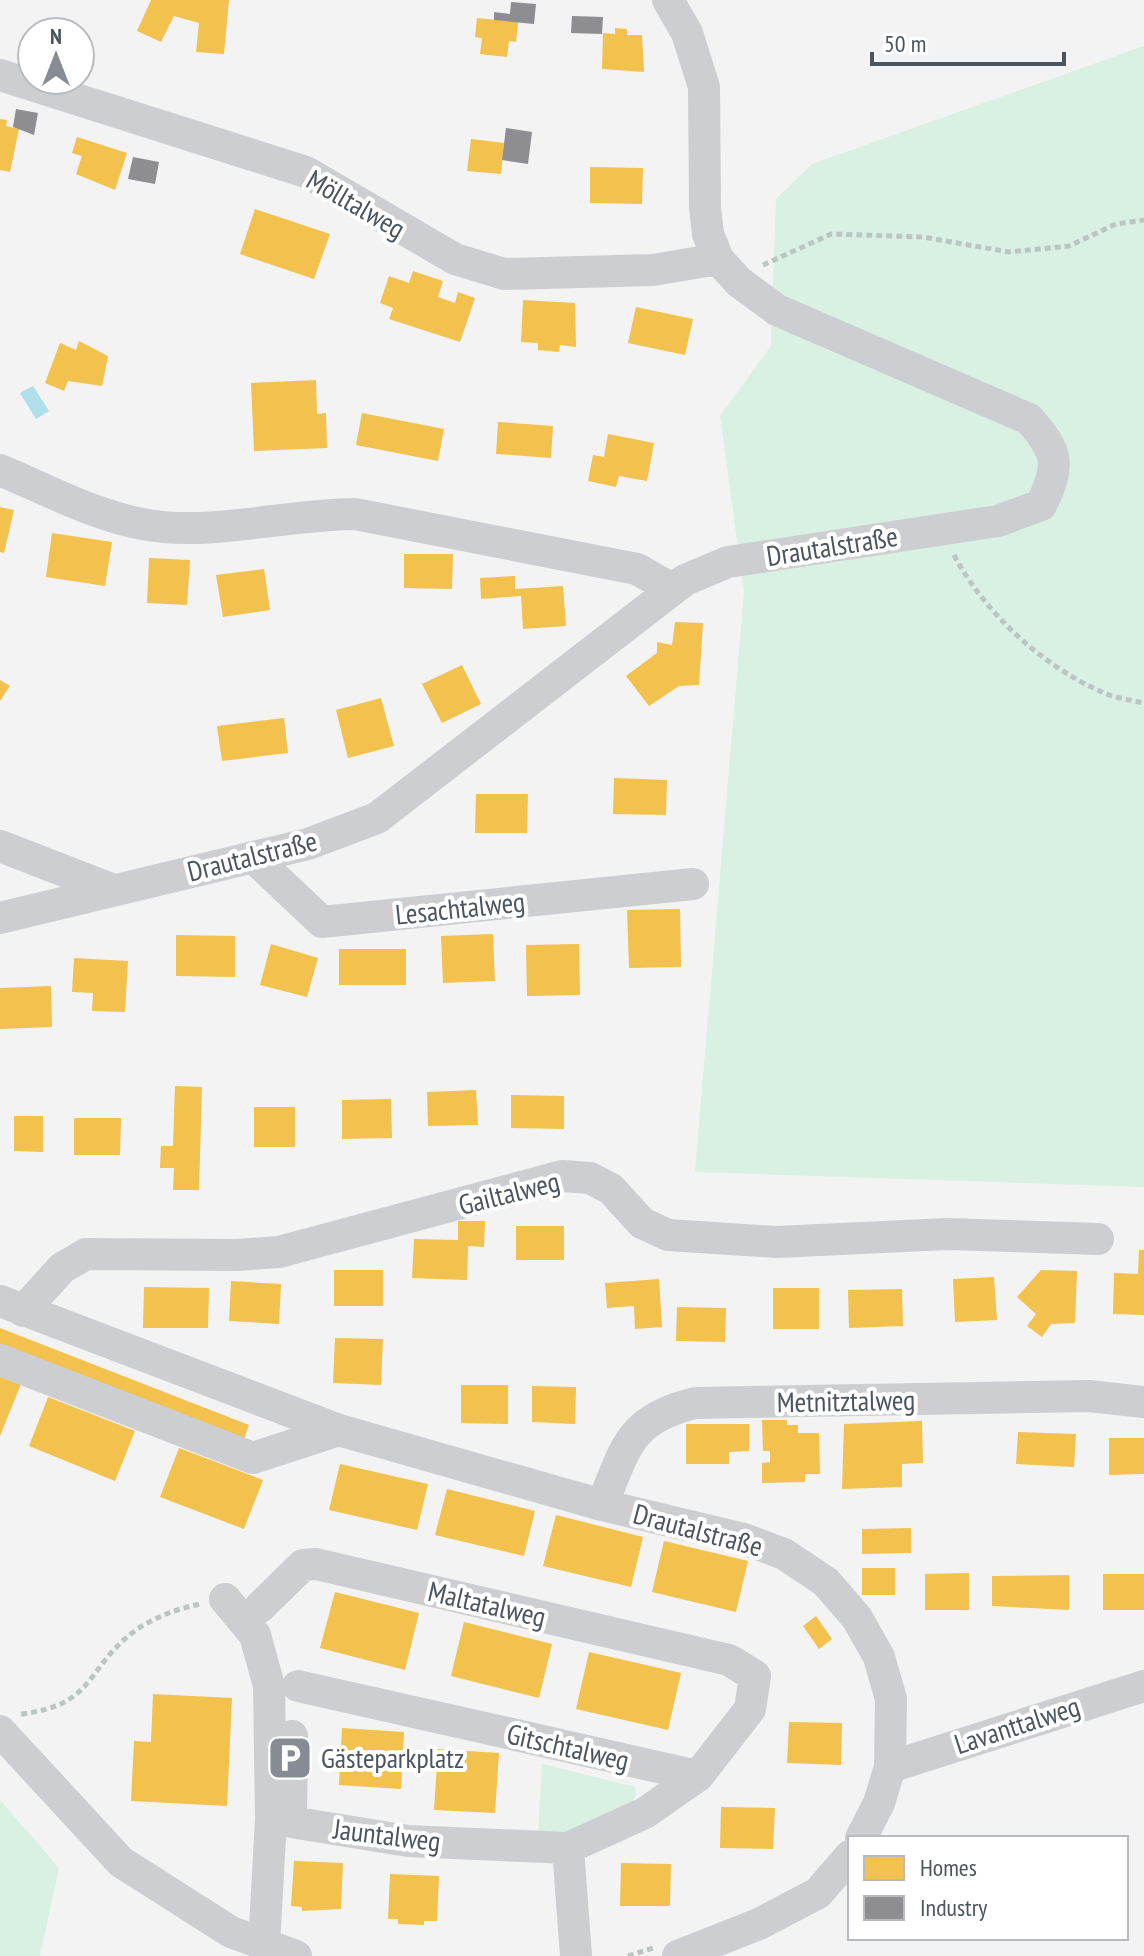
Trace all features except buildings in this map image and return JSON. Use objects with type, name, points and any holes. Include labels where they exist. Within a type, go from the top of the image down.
[{"type":"street","points":[[662,0],[669,0],[687,33],[704,87],[708,234],[729,271]]},
{"type":"street","name":"Mölltalweg","points":[[0,75],[306,172],[442,252],[504,274],[729,271]]},
{"type":"street","name":"Drautalstraße","points":[[0,918],[308,844],[377,818],[672,589],[685,580],[728,562],[998,521],[1041,505],[1055,477],[1051,445],[1029,419],[777,310],[729,271]]},
{"type":"street","points":[[0,470],[109,516],[150,526],[197,527],[315,514],[355,514],[405,521],[637,569],[672,589]]},
{"type":"street","points":[[0,846],[111,889]]},
{"type":"street","name":"Lesachtalweg","points":[[253,857],[322,922],[693,884]]},
{"type":"street","name":"Gailtalweg","points":[[11,1306],[86,1254],[237,1255],[279,1252],[562,1176],[590,1178],[611,1189],[642,1223],[668,1235],[777,1242],[947,1234],[1098,1239]]},
{"type":"street","name":"Drautalstraße","points":[[11,1306],[339,1430],[602,1505],[744,1539],[784,1554],[826,1582],[857,1618],[879,1657],[891,1699],[890,1767],[879,1803],[862,1836]]},
{"type":"street","points":[[0,1360],[253,1458],[339,1430]]},
{"type":"street","name":"Metnitztalweg","points":[[602,1505],[627,1446],[644,1423],[667,1410],[695,1403],[1089,1396],[1144,1402]]},
{"type":"street","name":"Maltatalweg","points":[[260,1607],[303,1565],[316,1564],[729,1660],[755,1676],[750,1709],[698,1776]]},
{"type":"street","points":[[225,1599],[255,1635],[269,1686],[271,1819],[264,1946]]},
{"type":"street","name":"Gitschtalweg","points":[[298,1686],[698,1776]]},
{"type":"street","name":"Lavanttalweg","points":[[890,1767],[1144,1686]]},
{"type":"street","points":[[7,1723],[121,1862],[231,1932],[296,1956]]},
{"type":"street","name":"Jauntalweg","points":[[292,1736],[291,1822],[408,1841],[568,1848]]},
{"type":"street","points":[[576,1956],[568,1848],[645,1813],[698,1776]]},
{"type":"street","points":[[678,1956],[759,1924],[818,1893],[848,1858]]},
{"type":"path","points":[[729,271],[771,259],[831,234],[923,237],[1009,252],[1069,246],[1116,224],[1144,220]]},
{"type":"path","points":[[958,527],[951,550],[973,591],[1056,668],[1104,693],[1144,703]]},
{"type":"path","points":[[7,1723],[69,1703],[131,1634],[174,1610],[225,1599]]},
{"type":"green space","points":[[1144,46],[1144,1187],[695,1172],[744,592],[720,416],[771,346],[776,199],[812,164]]},
{"type":"green space","points":[[542,1764],[635,1787],[636,1795],[631,1805],[564,1833],[538,1837]]},
{"type":"green space","points":[[0,1800],[59,1868],[40,1956],[0,1956]]},
{"type":"water","points":[[33,386],[49,411],[36,419],[20,393]]},
{"type":"place","name":"Gästeparkplatz","points":[[290,1758]]}]
